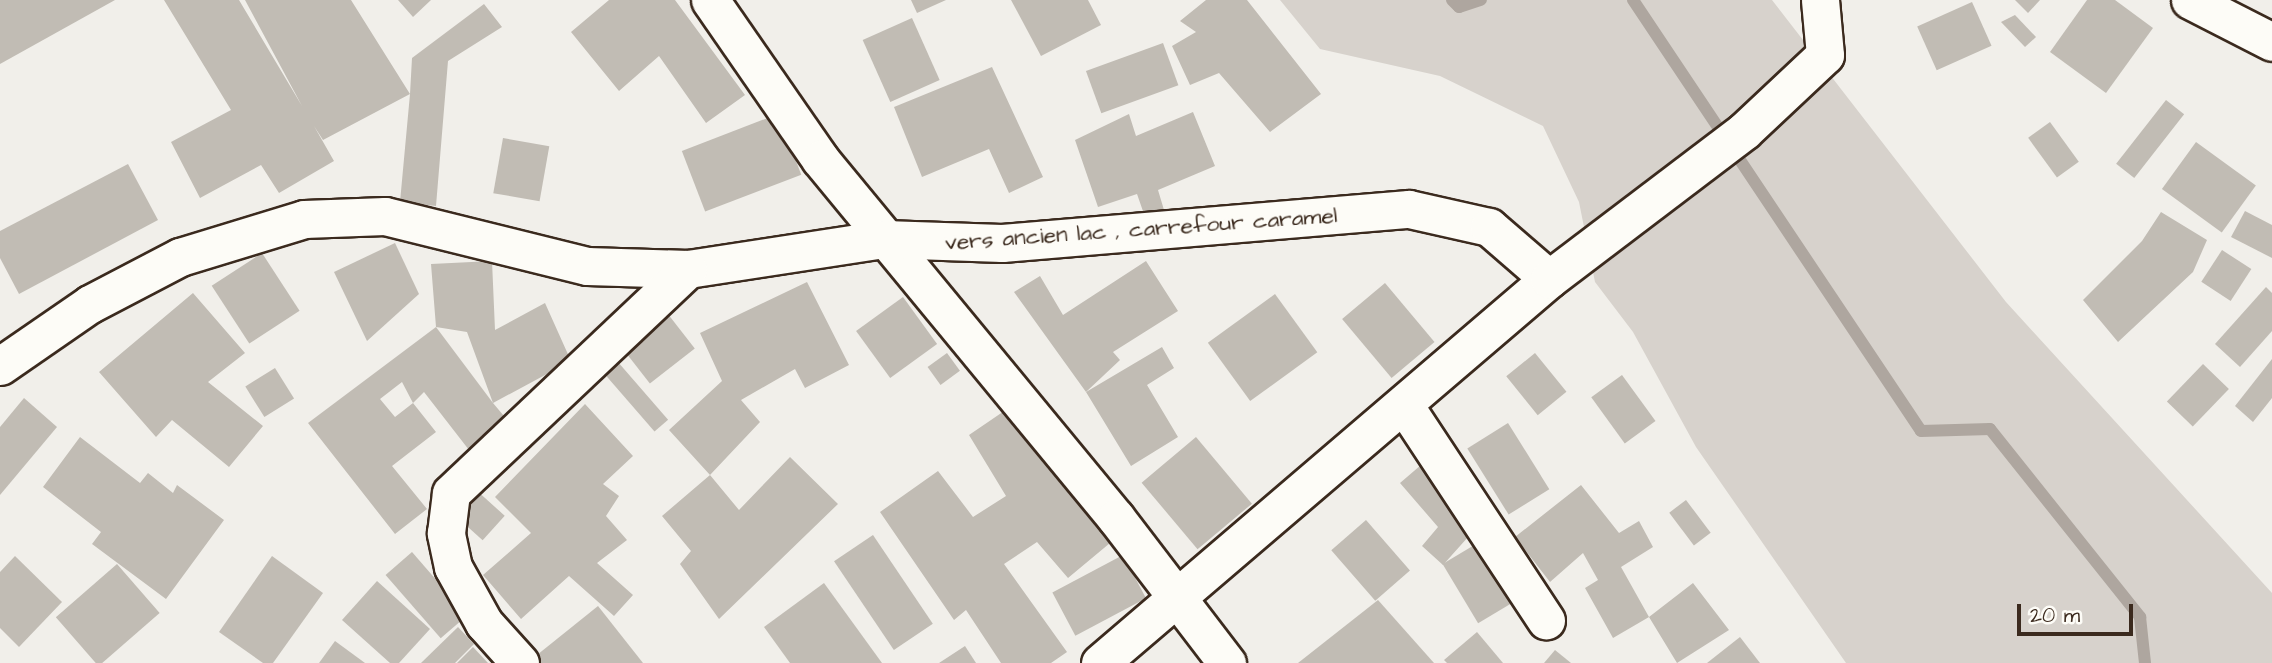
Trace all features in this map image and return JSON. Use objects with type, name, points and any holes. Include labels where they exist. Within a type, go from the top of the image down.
[{"type":"street","points":[[710,0],[884,239],[1116,518],[1176,603],[1227,663]]},
{"type":"street","points":[[1100,663],[1176,603],[1549,279],[1744,131],[1825,55],[1828,35],[1820,0]]},
{"type":"street","points":[[2190,0],[2272,41]]},
{"type":"street","name":"vers ancien lac , carrefour caramel","points":[[0,366],[90,304],[180,257],[304,219],[386,216],[587,266],[688,269],[884,239],[1002,243],[1409,209],[1489,227],[1549,279]]},
{"type":"street","points":[[520,663],[484,623],[453,567],[446,533],[451,493],[688,269]]},
{"type":"street","points":[[1404,405],[1546,620]]},
{"type":"shaded area","points":[[1280,0],[1772,0],[2006,302],[2272,593],[2272,663],[1846,663],[1696,447],[1633,332],[1595,282],[1579,202],[1543,126],[1440,76],[1320,49]]},
{"type":"building","points":[[0,0],[115,0],[0,64]]},
{"type":"building","points":[[164,0],[239,0],[302,106],[245,0],[351,0],[410,94],[323,140],[314,126],[334,161],[279,193],[261,165],[200,198],[171,142],[231,110]]},
{"type":"building","points":[[398,0],[431,0],[413,17]]},
{"type":"building","points":[[609,0],[675,0],[745,95],[706,123],[659,56],[619,91],[571,32]]},
{"type":"building","points":[[911,0],[946,0],[917,13]]},
{"type":"building","points":[[1011,0],[1088,0],[1101,25],[1041,56]]},
{"type":"building","points":[[1206,0],[1247,0],[1321,94],[1270,132],[1219,73],[1190,85],[1172,46],[1196,32],[1180,21]]},
{"type":"building","points":[[2015,0],[2040,0],[2028,13]]},
{"type":"building","points":[[2087,0],[2115,0],[2153,28],[2106,93],[2050,52]]},
{"type":"building","points":[[1972,2],[1992,46],[1937,70],[1917,26]]},
{"type":"building","points":[[484,4],[502,27],[448,61],[436,206],[400,202],[412,58]]},
{"type":"building","points":[[2015,15],[2036,37],[2025,47],[2001,22]]},
{"type":"building","points":[[912,18],[940,80],[890,102],[863,40]]},
{"type":"building","points":[[1163,43],[1178,85],[1101,113],[1086,71]]},
{"type":"building","points":[[992,67],[1043,177],[1009,193],[989,149],[922,177],[894,107]]},
{"type":"building","points":[[2166,100],[2184,114],[2134,178],[2116,164]]},
{"type":"building","points":[[1193,112],[1215,166],[1158,190],[1164,210],[1145,217],[1137,194],[1098,207],[1075,140],[1129,114],[1136,136]]},
{"type":"building","points":[[778,114],[801,175],[705,212],[682,151]]},
{"type":"building","points":[[2050,122],[2079,162],[2057,178],[2028,138]]},
{"type":"building","points":[[503,138],[549,146],[540,201],[493,193]]},
{"type":"building","points":[[2196,142],[2256,185],[2222,232],[2162,189]]},
{"type":"building","points":[[128,164],[158,220],[19,294],[0,258],[0,231]]},
{"type":"building","points":[[2245,211],[2272,225],[2272,258],[2231,237]]},
{"type":"building","points":[[2161,212],[2207,240],[2193,272],[2118,342],[2083,300],[2142,241]]},
{"type":"building","points":[[395,243],[419,294],[367,341],[334,272]]},
{"type":"building","points":[[2222,250],[2251,269],[2231,301],[2201,282]]},
{"type":"building","points":[[262,253],[300,311],[249,344],[212,286]]},
{"type":"building","points":[[492,261],[495,330],[545,303],[571,361],[493,403],[467,332],[436,327],[431,264]]},
{"type":"building","points":[[1146,261],[1178,311],[1113,352],[1120,360],[1086,392],[1014,292],[1040,276],[1063,315]]},
{"type":"building","points":[[807,282],[849,365],[805,388],[795,369],[741,400],[760,422],[710,475],[669,430],[722,381],[700,333]]},
{"type":"building","points":[[1385,283],[1434,342],[1392,378],[1342,319]]},
{"type":"building","points":[[2266,287],[2272,293],[2272,331],[2240,367],[2215,344]]},
{"type":"building","points":[[193,293],[245,353],[208,382],[263,426],[229,467],[172,420],[156,437],[99,372]]},
{"type":"building","points":[[1275,294],[1317,352],[1250,401],[1208,343]]},
{"type":"building","points":[[903,297],[937,344],[890,378],[856,331]]},
{"type":"building","points":[[664,309],[695,348],[650,383],[619,344]]},
{"type":"building","points":[[436,327],[514,428],[476,459],[424,392],[413,403],[436,432],[392,466],[427,509],[395,534],[308,423]],"holes":[[[402,382],[413,403],[395,417],[380,399]]]},
{"type":"building","points":[[1162,347],[1174,368],[1147,385],[1178,437],[1131,466],[1086,392]]},
{"type":"building","points":[[947,353],[960,371],[941,385],[928,367]]},
{"type":"building","points":[[1535,353],[1566,392],[1538,415],[1506,376]]},
{"type":"building","points":[[611,354],[668,420],[654,431],[597,366]]},
{"type":"building","points":[[2272,359],[2272,398],[2253,422],[2235,406]]},
{"type":"building","points":[[2203,364],[2229,389],[2193,426],[2167,401]]},
{"type":"building","points":[[275,368],[294,399],[264,417],[245,387]]},
{"type":"building","points":[[1622,375],[1656,421],[1625,443],[1591,397]]},
{"type":"building","points":[[24,398],[57,427],[0,495],[0,427]]},
{"type":"building","points":[[585,404],[633,456],[603,484],[619,496],[606,516],[627,540],[597,563],[633,595],[614,616],[569,576],[521,619],[483,575],[531,533],[495,497]]},
{"type":"building","points":[[1013,405],[1116,538],[1068,578],[1037,542],[1004,564],[1067,652],[1051,663],[1001,663],[966,610],[954,620],[880,512],[938,471],[973,517],[1006,496],[969,435]]},
{"type":"building","points":[[1508,423],[1549,489],[1509,515],[1467,448]]},
{"type":"building","points":[[80,437],[140,483],[148,473],[173,493],[177,485],[224,520],[166,599],[92,544],[101,532],[43,487]]},
{"type":"building","points":[[1196,437],[1252,504],[1198,549],[1142,483]]},
{"type":"building","points":[[790,457],[838,504],[719,619],[680,564],[691,551],[662,516],[710,475],[739,510]]},
{"type":"building","points":[[1421,465],[1477,527],[1443,565],[1422,546],[1438,527],[1400,483]]},
{"type":"building","points":[[1581,485],[1619,533],[1639,521],[1653,547],[1621,567],[1649,617],[1613,638],[1585,588],[1598,580],[1583,553],[1550,582],[1515,537]]},
{"type":"building","points":[[475,489],[505,516],[483,540],[453,514]]},
{"type":"building","points":[[1686,500],[1711,533],[1694,545],[1669,513]]},
{"type":"building","points":[[1366,520],[1410,571],[1375,601],[1331,550]]},
{"type":"building","points":[[873,535],[933,624],[894,650],[834,561]]},
{"type":"building","points":[[1476,544],[1512,603],[1478,623],[1443,564]]},
{"type":"building","points":[[412,552],[467,615],[441,638],[386,575]]},
{"type":"building","points":[[1123,555],[1146,598],[1075,636],[1052,593]]},
{"type":"building","points":[[15,556],[62,602],[19,647],[0,628],[0,572]]},
{"type":"building","points":[[272,556],[323,593],[273,663],[263,663],[219,632]]},
{"type":"building","points":[[117,564],[160,613],[102,663],[96,663],[56,617]]},
{"type":"building","points":[[377,581],[430,629],[399,663],[390,663],[342,620]]},
{"type":"building","points":[[824,583],[882,663],[790,663],[764,627]]},
{"type":"building","points":[[1693,583],[1729,630],[1677,663],[1649,617]]},
{"type":"building","points":[[1378,600],[1434,663],[1298,663]]},
{"type":"building","points":[[598,606],[643,663],[535,663],[532,659]]},
{"type":"building","points":[[458,627],[474,644],[455,663],[421,663]]},
{"type":"building","points":[[1477,632],[1503,663],[1447,663],[1444,660]]},
{"type":"building","points":[[1740,637],[1760,663],[1707,663]]},
{"type":"building","points":[[335,641],[365,663],[319,663]]},
{"type":"building","points":[[965,646],[976,663],[939,663]]},
{"type":"building","points":[[473,647],[488,663],[457,663]]},
{"type":"building","points":[[1555,650],[1571,663],[1544,663]]},
{"type":"waterway","points":[[1452,0],[1459,7],[1481,0]]},
{"type":"waterway","points":[[1633,0],[1921,431],[1990,429],[2140,617],[2145,663]]}]
